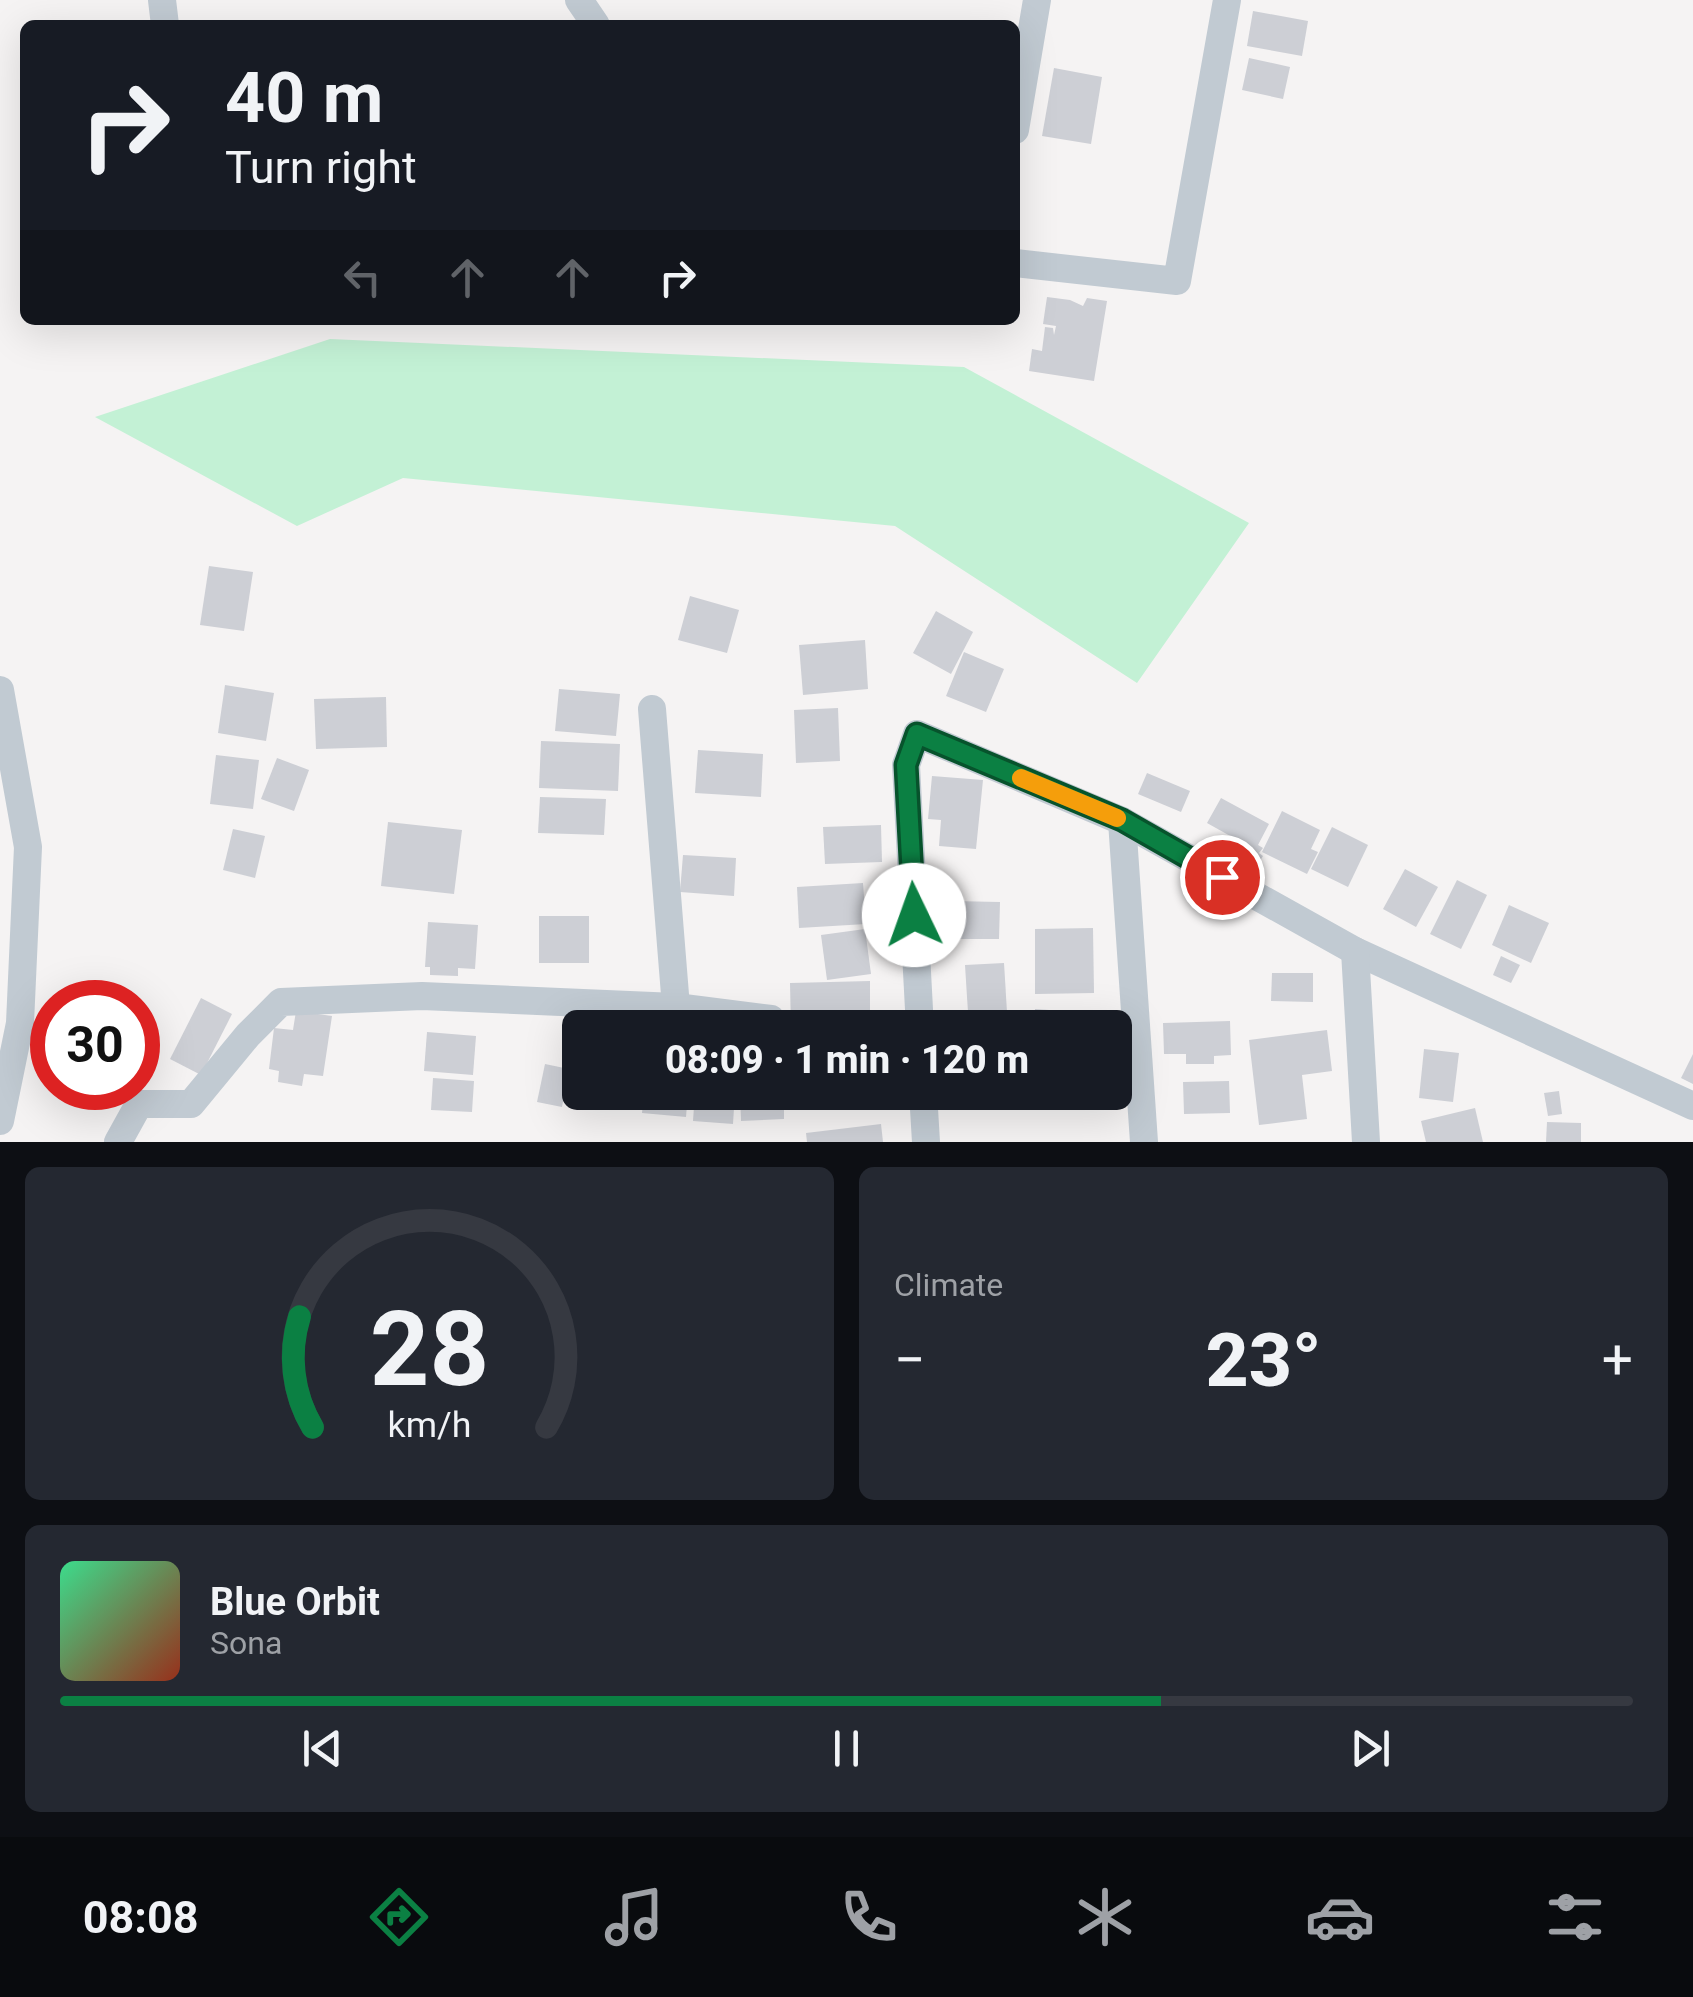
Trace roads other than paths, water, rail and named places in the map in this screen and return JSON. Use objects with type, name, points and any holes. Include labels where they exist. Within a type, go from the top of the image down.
[{"type":"street","points":[[1020,95],[1037,0]]},
{"type":"street","points":[[1020,265],[1177,281],[1227,0]]},
{"type":"street","points":[[0,690],[28,847],[20,1023],[0,1121]]},
{"type":"street","points":[[652,709],[676,1007]]},
{"type":"street","points":[[919,1010],[906,765],[917,734],[1122,820],[1356,951],[1693,1106]]},
{"type":"street","points":[[1122,820],[1144,1142]]},
{"type":"street","points":[[1356,951],[1366,1142]]},
{"type":"street","points":[[118,1142],[139,1104],[190,1104],[248,1035],[282,1002],[422,996],[700,1010]]},
{"type":"street","points":[[924,1110],[926,1142]]}]
